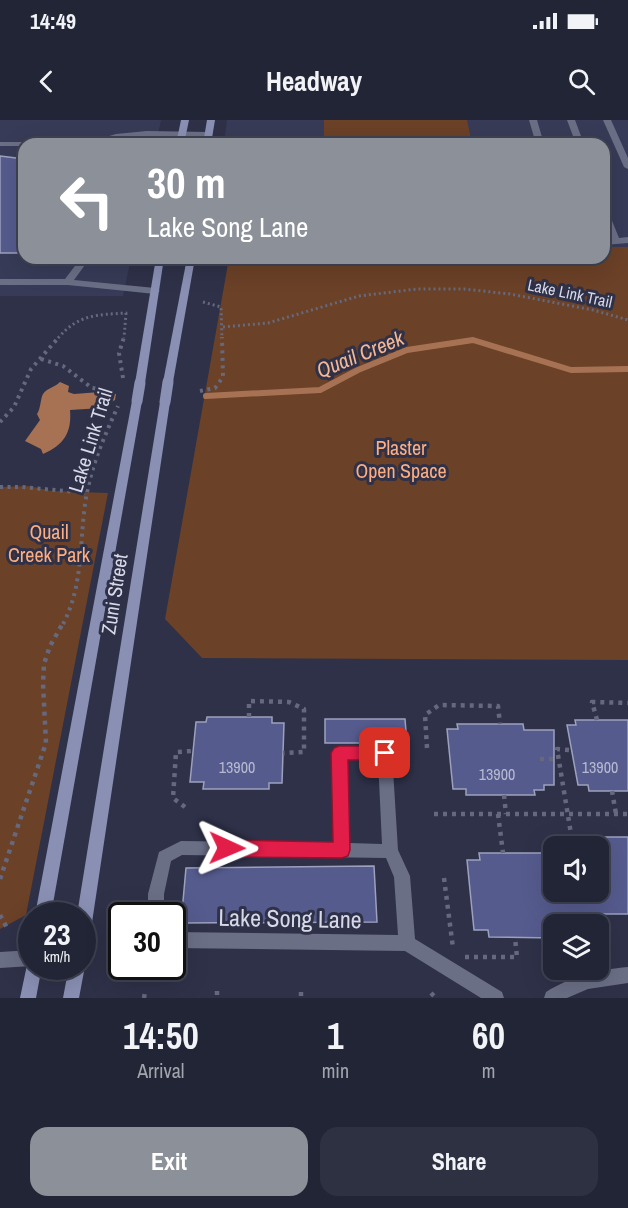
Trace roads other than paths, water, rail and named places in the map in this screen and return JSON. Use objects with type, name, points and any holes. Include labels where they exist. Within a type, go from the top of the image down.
[{"type":"main road","points":[[181,138],[185,120]]},
{"type":"main road","points":[[208,138],[211,120]]},
{"type":"main road","name":"Zuni Street","points":[[45,902],[140,383],[159,264]]},
{"type":"main road","name":"Zuni Street","points":[[87,902],[168,382],[190,264]]},
{"type":"main road","points":[[28,998],[31,980]]},
{"type":"main road","points":[[70,998],[74,980]]},
{"type":"street","points":[[532,120],[538,138]]},
{"type":"street","points":[[571,120],[578,138]]},
{"type":"street","points":[[607,120],[628,167]]},
{"type":"street","points":[[102,138],[133,135],[209,134]]},
{"type":"street","points":[[0,144],[18,144]]},
{"type":"street","points":[[610,226],[616,242]]},
{"type":"street","points":[[610,242],[628,240]]},
{"type":"street","points":[[68,282],[82,264]]},
{"type":"street","points":[[0,282],[68,282],[155,291]]},
{"type":"street","points":[[342,850],[339,753],[385,753],[390,850],[402,876],[407,943],[496,998]]},
{"type":"street","points":[[156,902],[164,857],[181,848],[390,850]]},
{"type":"street","name":"Lake Song Lane","points":[[186,940],[407,943]]},
{"type":"street","points":[[0,960],[18,959]]},
{"type":"street","points":[[552,998],[573,984],[628,975]]},
{"type":"waterway","name":"Quail Creek","points":[[206,396],[320,390],[358,370],[407,350],[473,340],[571,370],[628,369]]},
{"type":"park label","name":"Plaster Open Space","points":[[401,458]]},
{"type":"park label","name":"Quail Creek Park","points":[[49,542]]}]
